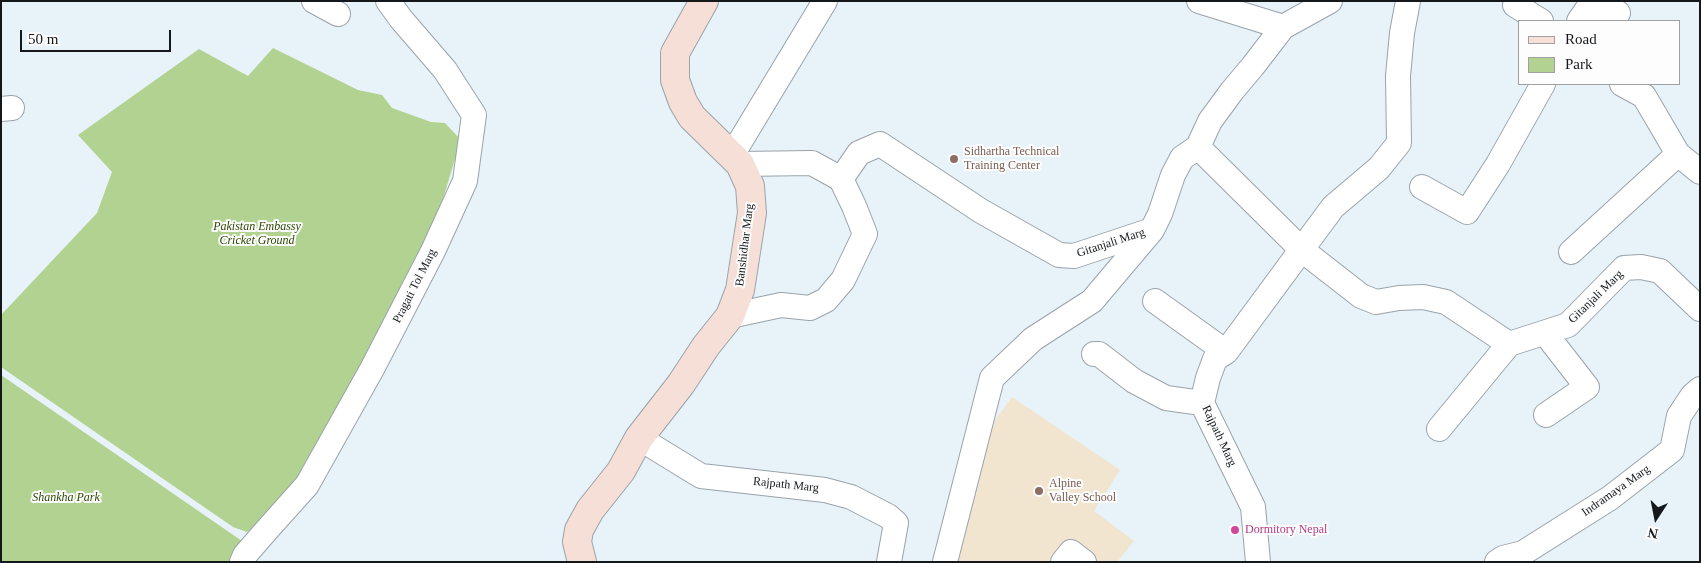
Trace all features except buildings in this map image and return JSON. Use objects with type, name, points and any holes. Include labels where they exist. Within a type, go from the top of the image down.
[{"type":"main road","name":"Banshidhar Marg","points":[[582,562],[577,542],[579,530],[590,510],[621,471],[639,438],[730,316],[740,290],[752,213],[750,186],[736,159],[692,117],[683,102],[675,80],[675,53],[704,1]]},
{"type":"street","points":[[314,1],[338,14]]},
{"type":"street","name":"Pragati Tol Marg","points":[[242,562],[245,555],[307,485],[372,369],[434,251],[465,181],[474,115],[446,70],[401,19],[388,1]]},
{"type":"street","points":[[730,316],[781,305],[810,308],[826,300],[843,280],[865,234],[841,180],[812,164],[736,159],[825,1]]},
{"type":"street","points":[[1199,1],[1283,27]]},
{"type":"street","points":[[1330,1],[1283,27],[1216,114],[1198,147],[1302,250],[1361,296],[1376,302],[1399,298],[1423,297],[1446,302],[1509,344],[1439,429]]},
{"type":"street","name":"Rajpath Marg","points":[[1258,562],[1253,507],[1202,403],[1215,359],[1226,352],[1333,207],[1379,168],[1399,143],[1398,76],[1402,33],[1408,1]]},
{"type":"street","points":[[1516,3],[1540,20]]},
{"type":"street","points":[[1580,20],[1588,8],[1618,13]]},
{"type":"street","points":[[1422,187],[1467,212],[1498,164],[1542,85]]},
{"type":"street","points":[[1624,85],[1644,96],[1678,154],[1700,172]]},
{"type":"street","name":"Gitanjali Marg","points":[[841,180],[859,153],[880,144],[981,211],[1059,255],[1074,256],[1152,230],[1160,214],[1173,175],[1182,158],[1198,147]]},
{"type":"street","points":[[1570,252],[1678,154]]},
{"type":"street","points":[[945,562],[992,378],[1033,339],[1092,301],[1152,230]]},
{"type":"street","name":"Gitanjali Marg","points":[[1509,344],[1568,324],[1624,268],[1640,267],[1660,271],[1700,309]]},
{"type":"street","points":[[1155,301],[1226,352]]},
{"type":"street","points":[[1544,333],[1587,387],[1546,415]]},
{"type":"street","points":[[1094,354],[1099,354],[1134,381],[1166,398],[1202,403]]},
{"type":"street","name":"Indramaya Marg","points":[[1497,562],[1502,558],[1523,553],[1610,498],[1672,450],[1679,416],[1693,395],[1700,389]]},
{"type":"street","name":"Rajpath Marg","points":[[639,438],[701,476],[825,490],[851,497],[888,516],[896,523],[889,562]]},
{"type":"street","points":[[1063,562],[1071,552],[1084,562]]},
{"type":"shaded area","name":"Alpine Valley School","points":[[1012,397],[1120,470],[1094,511],[1134,541],[1117,562],[1097,562],[1069,548],[1053,562],[957,562],[984,435]]},
{"type":"green space","name":"Pakistan Embassy Cricket Ground","points":[[273,48],[358,90],[382,95],[392,108],[431,122],[445,123],[461,140],[433,231],[300,478],[268,517],[247,532],[233,527],[1,367],[1,315],[97,213],[112,172],[78,135],[199,49],[248,76]]},
{"type":"green space","name":"Shankha Park","points":[[1,375],[242,541],[231,562],[1,562]]},
{"type":"place","name":"Sidhartha Technical Training Center","points":[[954,159]]},
{"type":"place","name":"Alpine Valley School","points":[[1039,491]]},
{"type":"place","name":"Dormitory Nepal","points":[[1235,530]]}]
